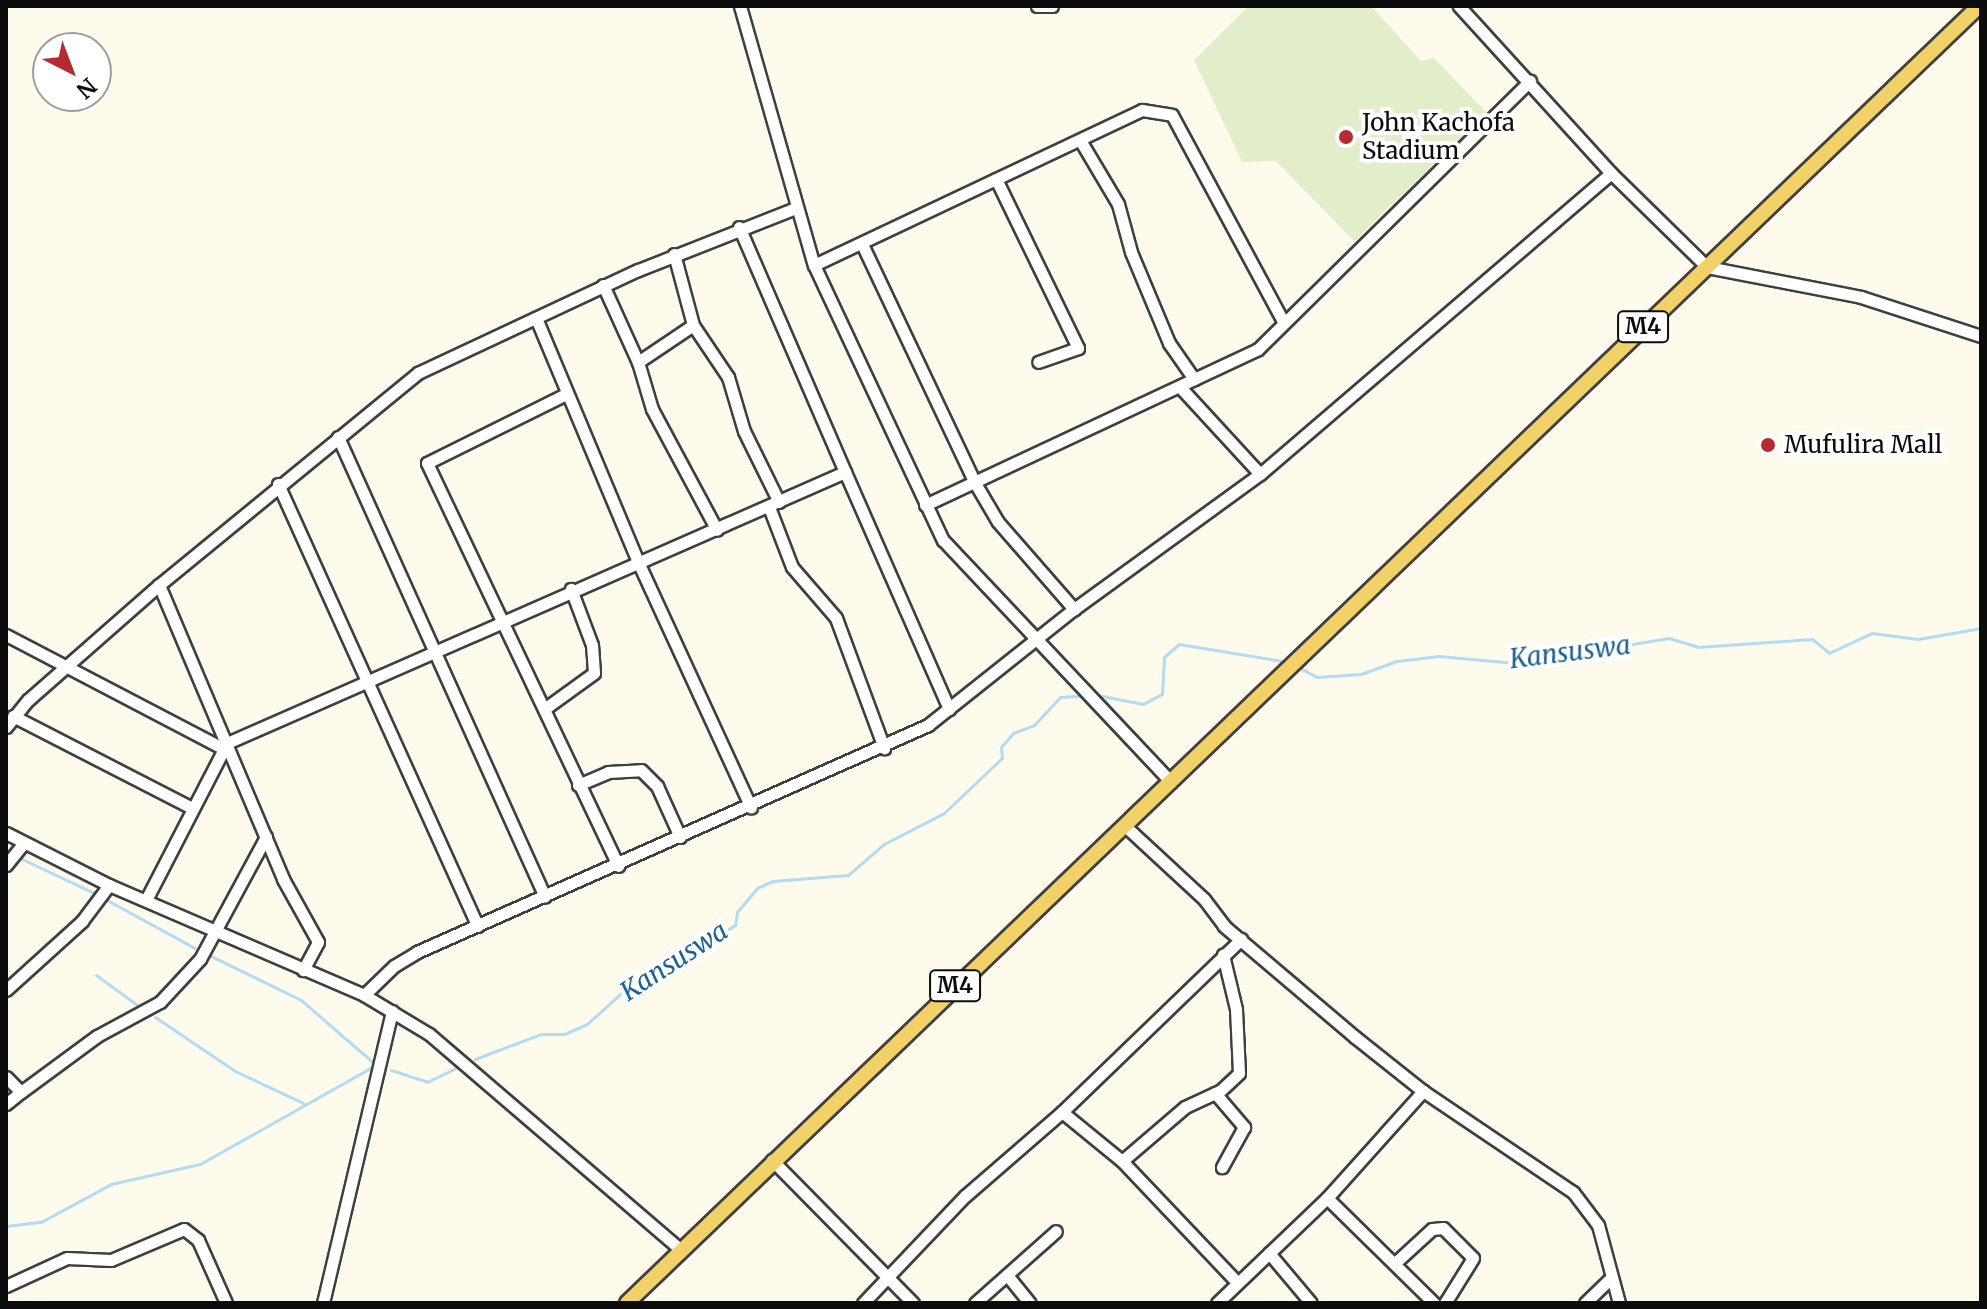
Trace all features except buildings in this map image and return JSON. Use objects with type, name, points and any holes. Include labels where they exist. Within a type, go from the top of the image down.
[{"type":"main road","name":"M4","points":[[627,1303],[772,1160],[1979,6]]},
{"type":"street","points":[[740,6],[795,208],[814,265],[925,505],[954,555],[1170,781]]},
{"type":"street","points":[[1037,6],[1052,6]]},
{"type":"street","points":[[1459,6],[1611,173],[1707,267],[1861,297],[1981,336]]},
{"type":"street","points":[[925,505],[1258,349],[1530,81]]},
{"type":"street","points":[[814,265],[1142,110],[1172,115],[1284,323]]},
{"type":"street","points":[[1080,140],[1118,204],[1131,252],[1169,343],[1194,379]]},
{"type":"street","points":[[364,995],[404,959],[884,748],[949,709],[1074,609],[1260,474],[1611,173]]},
{"type":"street","points":[[996,179],[1078,348],[1038,362]]},
{"type":"street","points":[[192,808],[9,721],[68,665],[278,484],[433,363],[674,254],[795,208]]},
{"type":"street","points":[[739,227],[949,709]]},
{"type":"street","points":[[862,244],[975,483],[998,522],[1074,609]]},
{"type":"street","points":[[674,254],[693,325],[728,377],[744,431],[774,504],[792,567],[836,618],[884,748]]},
{"type":"street","points":[[603,285],[638,362],[652,409],[717,530]]},
{"type":"street","points":[[536,318],[639,564],[751,807]]},
{"type":"street","points":[[638,362],[693,325]]},
{"type":"street","points":[[1180,387],[1260,474]]},
{"type":"street","points":[[566,394],[427,463],[547,707],[578,785],[618,866]]},
{"type":"street","points":[[338,437],[545,897]]},
{"type":"street","points":[[146,900],[225,746],[571,589],[639,564],[845,472]]},
{"type":"street","points":[[278,484],[316,558],[365,681],[419,789],[478,926]]},
{"type":"street","points":[[159,585],[225,746],[319,945],[303,970]]},
{"type":"street","points":[[547,707],[594,673],[592,645],[571,589]]},
{"type":"street","points":[[6,635],[225,746]]},
{"type":"street","points":[[578,785],[608,772],[641,770],[657,786],[680,837]]},
{"type":"street","points":[[1124,825],[1241,939],[1423,1091],[1582,1201],[1598,1225],[1609,1280],[1619,1303]]},
{"type":"street","points":[[6,833],[109,885],[364,995],[392,1011],[450,1051],[681,1250]]},
{"type":"street","points":[[6,1104],[97,1036],[160,1002],[200,959],[266,837]]},
{"type":"street","points":[[6,865],[23,844]]},
{"type":"street","points":[[6,990],[82,921],[109,885]]},
{"type":"street","points":[[863,1303],[890,1279],[965,1196],[1062,1112],[1241,939]]},
{"type":"street","points":[[1122,1161],[1193,1101],[1215,1093],[1241,1067],[1232,985],[1223,955]]},
{"type":"street","points":[[323,1303],[392,1011]]},
{"type":"street","points":[[6,1077],[21,1092]]},
{"type":"street","points":[[1217,1303],[1327,1198],[1423,1091]]},
{"type":"street","points":[[1215,1093],[1244,1127],[1222,1167]]},
{"type":"street","points":[[1062,1112],[1122,1161],[1237,1282]]},
{"type":"street","points":[[772,1160],[913,1303]]},
{"type":"street","points":[[1327,1198],[1396,1262],[1434,1303]]},
{"type":"street","points":[[1396,1262],[1432,1229],[1443,1228],[1473,1258],[1445,1303]]},
{"type":"street","points":[[6,1286],[67,1258],[111,1260],[184,1229],[198,1240],[226,1303]]},
{"type":"street","points":[[975,1303],[1056,1231]]},
{"type":"street","points":[[1269,1253],[1311,1303]]},
{"type":"street","points":[[1007,1275],[1030,1303]]},
{"type":"street","points":[[1585,1303],[1609,1280]]},
{"type":"green space","name":"John Kachofa Stadium","points":[[1249,6],[1371,6],[1421,61],[1434,58],[1487,113],[1354,241],[1276,161],[1242,162],[1194,60]]},
{"type":"waterway","name":"Kansuswa","points":[[1298,667],[1317,677],[1361,674],[1397,661],[1439,656],[1516,663],[1669,638],[1698,647],[1812,639],[1829,653],[1872,633],[1918,639],[1981,628]]},
{"type":"waterway","name":"Kansuswa","points":[[1102,696],[1143,704],[1162,694],[1164,657],[1179,644],[1288,662]]},
{"type":"waterway","name":"Kansuswa","points":[[475,1059],[541,1034],[564,1034],[587,1024],[630,985],[656,975],[735,925],[737,912],[757,888],[773,881],[848,875],[884,844],[944,813],[1002,758],[1001,747],[1013,733],[1034,725],[1060,697],[1082,696]]},
{"type":"waterway","points":[[22,859],[94,893]]},
{"type":"waterway","points":[[105,899],[195,948]]},
{"type":"waterway","name":"Kansuswa","points":[[6,1226],[41,1222],[111,1184],[200,1164],[376,1065],[301,1000],[207,954]]},
{"type":"waterway","points":[[96,975],[140,1007]]},
{"type":"waterway","points":[[155,1017],[235,1071],[303,1103]]},
{"type":"waterway","name":"Kansuswa","points":[[391,1070],[427,1082],[460,1066]]},
{"type":"place","name":"John Kachofa Stadium","points":[[1346,137]]},
{"type":"place","name":"Mufulira Mall","points":[[1768,445]]}]
